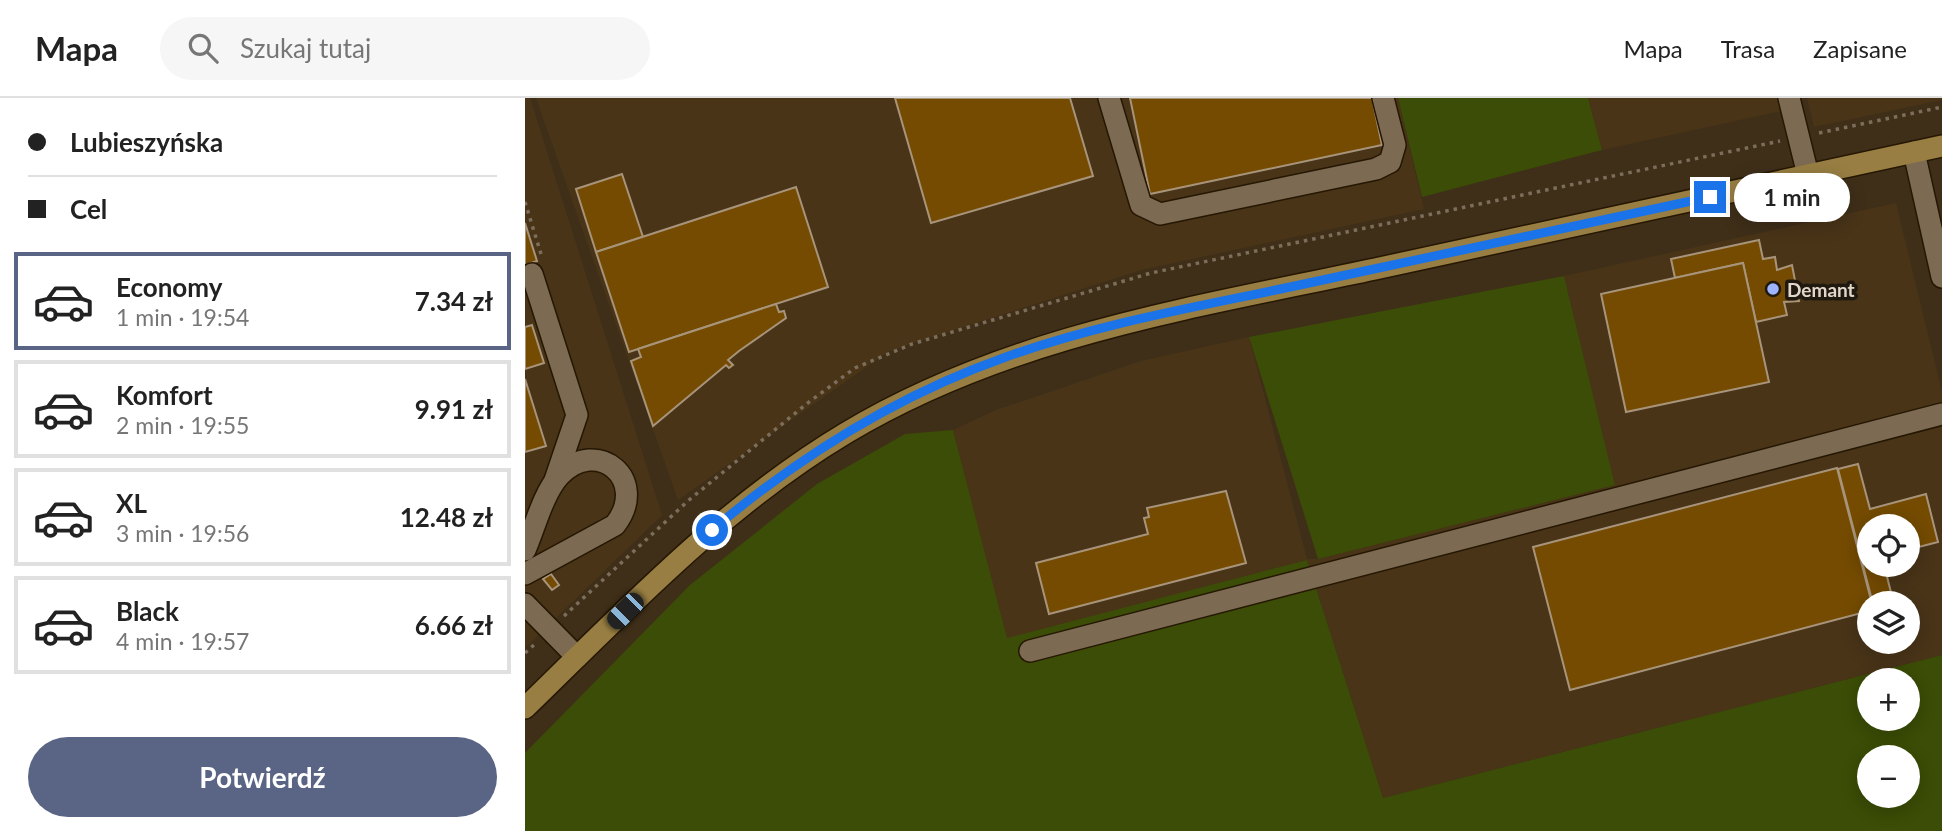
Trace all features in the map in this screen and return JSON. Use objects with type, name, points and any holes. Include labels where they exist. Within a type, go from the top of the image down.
[{"type":"main road","points":[[525,708],[712,530],[767,485],[825,446],[901,403],[1009,355],[1090,332],[1942,146]]},
{"type":"street","points":[[1109,98],[1141,205],[1160,214],[1376,169],[1390,162],[1395,145],[1383,98]]},
{"type":"street","points":[[1789,98],[1808,175]]},
{"type":"street","points":[[1914,152],[1942,277]]},
{"type":"street","points":[[526,545],[553,485],[577,415],[532,274]]},
{"type":"street","points":[[1030,651],[1942,414]]},
{"type":"street","points":[[525,574],[608,530],[621,518],[627,505],[625,480],[616,469],[604,461],[589,460],[573,465],[553,485]]},
{"type":"street","points":[[525,604],[577,657]]},
{"type":"path","points":[[525,202],[546,269],[532,274]]},
{"type":"shaded area","points":[[525,98],[530,98],[662,515],[525,648]]},
{"type":"shaded area","points":[[536,98],[1398,98],[1424,209],[1141,270],[889,351],[678,500]]},
{"type":"shaded area","points":[[1588,98],[1777,98],[1781,111],[1602,150]]},
{"type":"shaded area","points":[[1807,98],[1942,98],[1942,100],[1814,127]]},
{"type":"shaded area","points":[[1896,203],[1942,392],[1942,655],[1891,668],[1857,668],[1857,677],[1383,798],[1307,560],[1007,639],[953,430],[996,410],[1141,361],[1249,337],[1307,559],[1318,559],[1615,485],[1564,276]]},
{"type":"green space","points":[[1398,98],[1588,98],[1602,150],[1422,197]]},
{"type":"green space","points":[[1564,276],[1615,485],[1318,559],[1249,337]]},
{"type":"green space","points":[[953,430],[1007,638],[1307,560],[1383,798],[1857,677],[1857,731],[1920,731],[1920,668],[1891,668],[1942,655],[1942,831],[525,831],[525,753],[690,585],[817,484],[905,434]]},
{"type":"building","points":[[895,98],[1070,98],[1093,176],[931,223]]},
{"type":"building","points":[[1130,98],[1372,98],[1382,145],[1150,194]]},
{"type":"building","points":[[622,174],[643,237],[596,252],[576,189]]},
{"type":"building","points":[[796,187],[828,287],[629,352],[596,252]]},
{"type":"building","points":[[525,223],[537,261],[525,265]]},
{"type":"building","name":"Demant","points":[[1759,240],[1763,259],[1775,257],[1777,270],[1792,265],[1799,301],[1784,302],[1787,315],[1756,322],[1743,263],[1675,278],[1671,259]]},
{"type":"building","points":[[1743,263],[1769,382],[1626,412],[1601,294]]},
{"type":"building","points":[[776,304],[779,312],[784,311],[786,318],[739,351],[728,360],[733,365],[729,368],[726,365],[653,426],[631,361],[641,357],[638,349]]},
{"type":"building","points":[[532,325],[544,363],[525,369],[525,327]]},
{"type":"building","points":[[525,379],[546,446],[525,452]]},
{"type":"building","points":[[1858,464],[1870,509],[1926,494],[1938,542],[1920,547],[1920,514],[1857,514],[1857,542],[1838,469]]},
{"type":"building","points":[[1837,468],[1857,546],[1857,577],[1865,577],[1869,591],[1857,591],[1857,614],[1570,690],[1533,547]]},
{"type":"building","points":[[1226,491],[1246,563],[1049,614],[1036,563],[1148,534],[1144,518],[1149,517],[1147,508]]},
{"type":"building","points":[[551,574],[559,585],[552,590],[543,579]]},
{"type":"building","points":[[1866,577],[1887,577],[1891,591],[1870,591]]},
{"type":"place","name":"Demant","points":[[1773,289]]},
{"type":"route","points":[[712,530],[785,473],[846,433],[931,388],[1009,355],[1090,332],[1207,305],[1710,197]]}]
